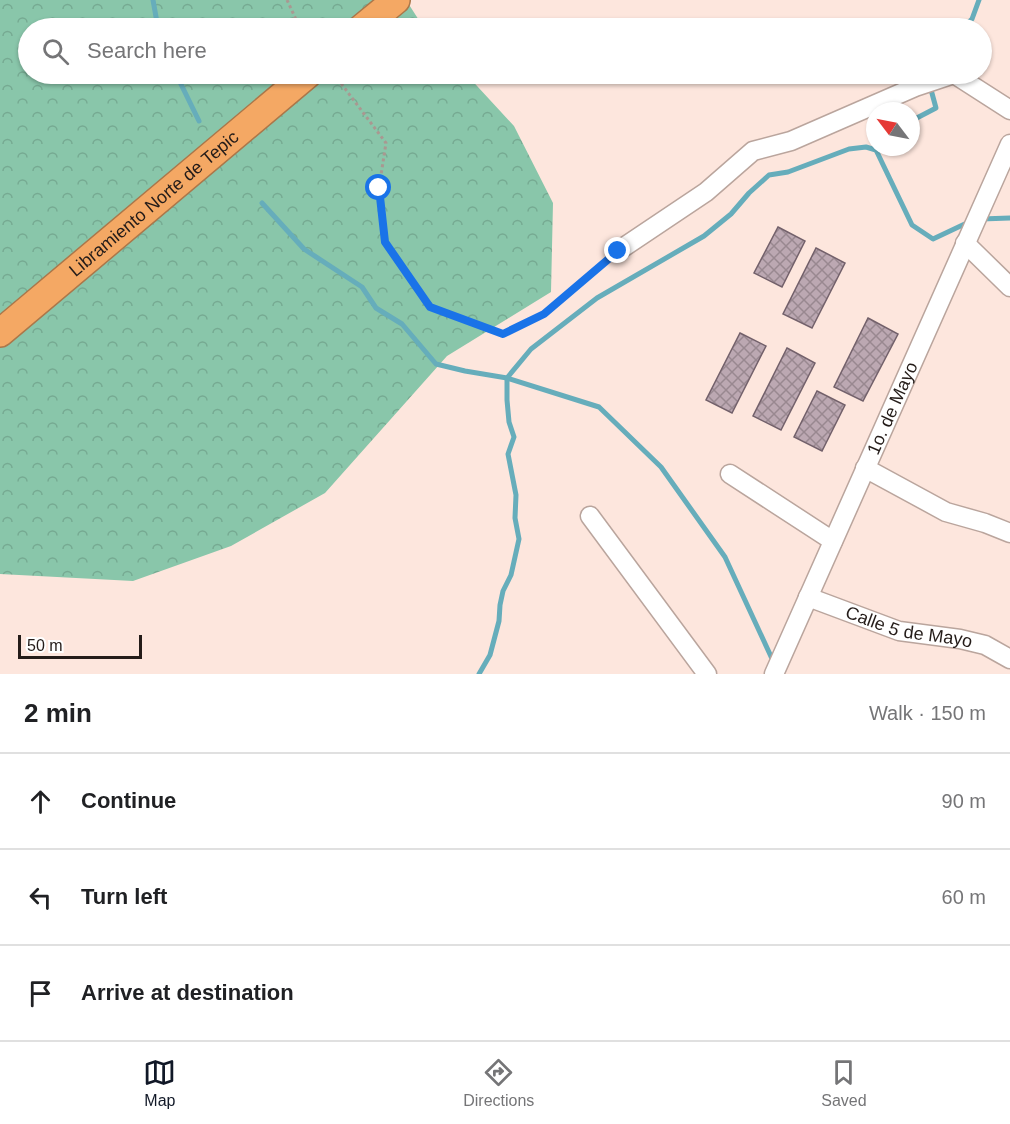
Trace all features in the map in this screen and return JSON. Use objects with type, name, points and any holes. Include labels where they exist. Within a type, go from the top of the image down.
[{"type":"highway","points":[[374,18],[396,0]]},
{"type":"highway","name":"Libramiento Norte de Tepic","points":[[0,333],[296,84]]},
{"type":"street","points":[[618,251],[706,192],[753,150],[791,141],[925,84]]},
{"type":"street","points":[[968,84],[1010,110]]},
{"type":"street","name":"1o. de Mayo","points":[[774,674],[1010,144]]},
{"type":"street","points":[[965,243],[1010,287]]},
{"type":"street","points":[[865,468],[946,512],[1010,533]]},
{"type":"street","points":[[730,474],[833,541]]},
{"type":"street","points":[[590,516],[707,674]]},
{"type":"street","name":"Calle 5 de Mayo","points":[[805,605],[899,631],[960,639],[985,645],[1010,659]]},
{"type":"path","points":[[287,0],[295,18]]},
{"type":"path","points":[[342,84],[386,143],[379,188],[385,242],[430,307],[503,334],[544,314],[618,251]]},
{"type":"green space","points":[[0,0],[406,0],[418,18],[18,18],[18,84],[475,84],[514,126],[553,203],[551,292],[447,356],[325,493],[231,546],[133,581],[0,574]]},
{"type":"building","points":[[778,227],[805,241],[782,287],[754,273]]},
{"type":"building","points":[[816,248],[845,263],[812,328],[783,314]]},
{"type":"building","points":[[868,318],[898,334],[863,401],[834,387]]},
{"type":"building","points":[[740,333],[766,346],[732,413],[706,400]]},
{"type":"building","points":[[787,348],[815,363],[781,430],[753,416]]},
{"type":"building","points":[[817,391],[845,405],[822,451],[794,437]]},
{"type":"waterway","points":[[153,0],[156,18]]},
{"type":"waterway","points":[[972,18],[979,0]]},
{"type":"waterway","points":[[181,84],[199,121]]},
{"type":"waterway","points":[[920,116],[936,108],[930,86]]},
{"type":"waterway","points":[[479,674],[490,655],[499,621],[503,591],[511,575],[519,539],[515,518],[516,495],[508,454],[514,437],[509,422],[507,378],[531,349],[597,298],[704,236],[731,214],[769,175],[788,172],[849,149],[866,147],[876,150],[912,225],[933,239],[969,222]]},
{"type":"waterway","points":[[262,203],[304,249],[362,287],[376,308],[402,324],[436,364],[507,378],[599,407],[661,467],[725,557],[774,663]]},
{"type":"waterway","points":[[981,219],[1010,218]]},
{"type":"route","points":[[379,188],[385,242],[430,307],[503,334],[544,314],[618,251]]}]
